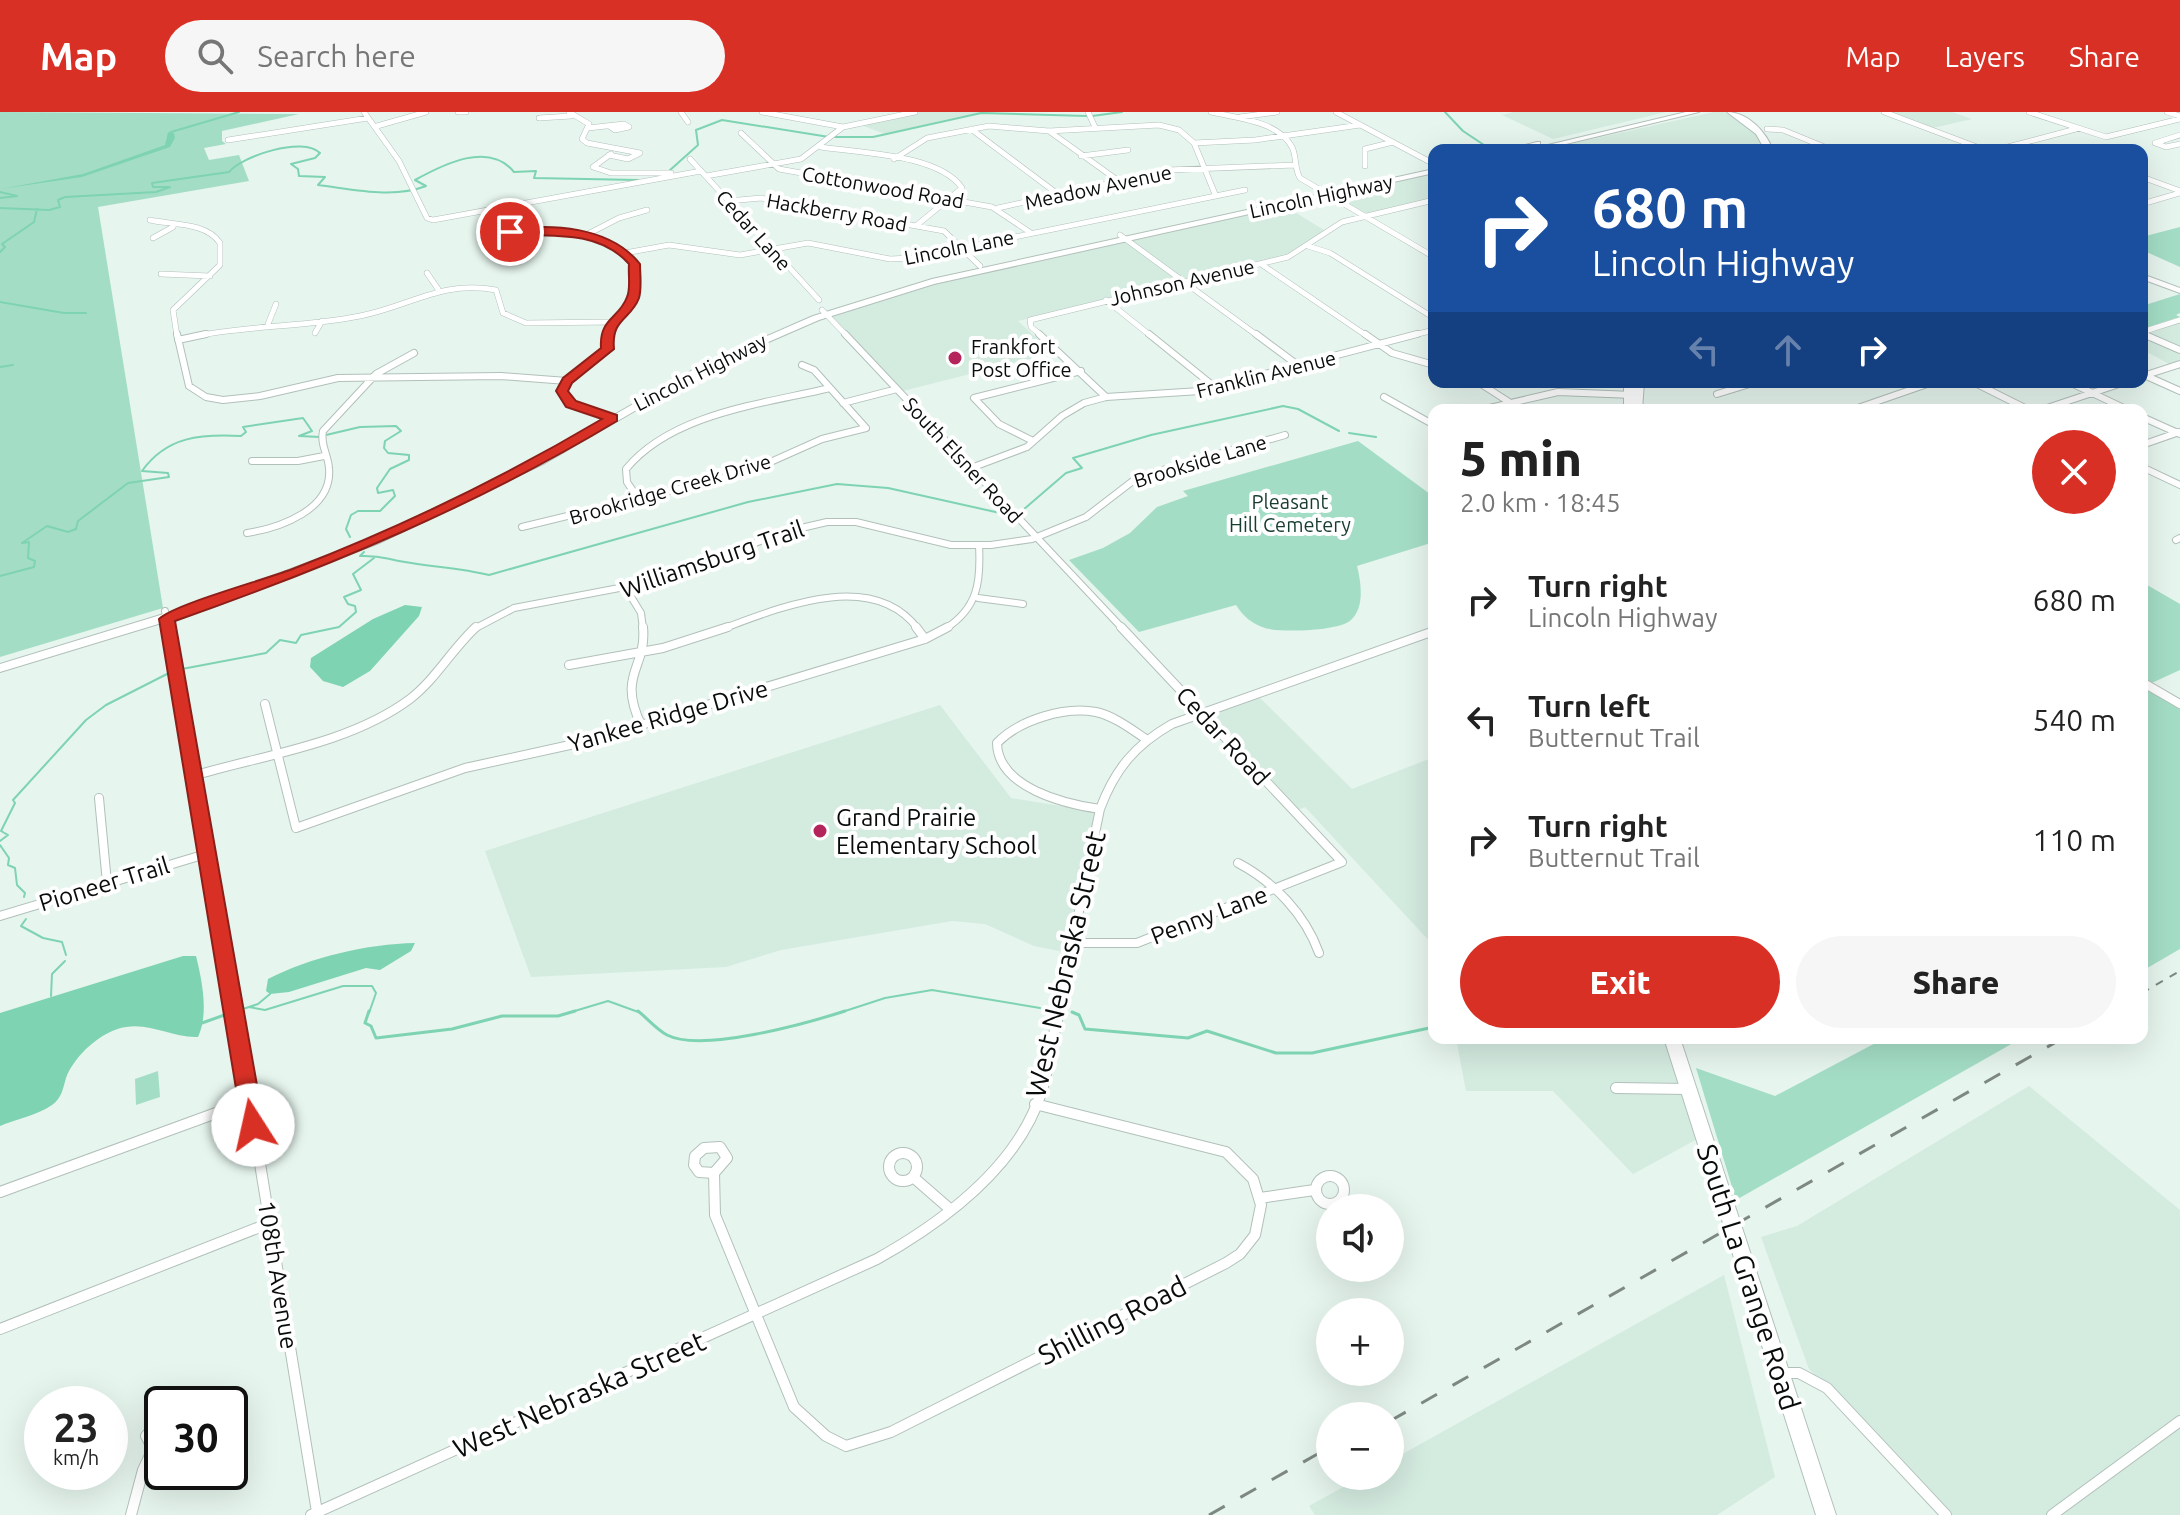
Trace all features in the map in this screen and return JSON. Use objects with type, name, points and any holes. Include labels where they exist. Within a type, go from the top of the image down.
[{"type":"main road","points":[[1536,144],[1674,112]]},
{"type":"main road","points":[[1557,144],[1695,112]]},
{"type":"main road","points":[[1731,112],[1756,129],[1767,144]]},
{"type":"main road","points":[[1742,112],[1767,129],[1776,144]]},
{"type":"main road","name":"Lincoln Highway","points":[[0,668],[300,572],[432,515],[541,461],[608,417],[822,308],[980,266],[1428,168]]},
{"type":"main road","name":"Lincoln Highway","points":[[822,308],[1122,237]]},
{"type":"main road","name":"Lincoln Highway","points":[[0,660],[166,615]]},
{"type":"main road","name":"South La Grange Road","points":[[1674,1044],[1826,1515]]},
{"type":"street","points":[[377,126],[426,112]]},
{"type":"street","points":[[458,112],[466,112]]},
{"type":"street","points":[[681,112],[688,122]]},
{"type":"street","points":[[764,113],[773,112]]},
{"type":"street","points":[[883,112],[889,117]]},
{"type":"street","points":[[764,113],[843,127],[915,112]]},
{"type":"street","points":[[1088,112],[1095,127]]},
{"type":"street","points":[[1211,112],[1268,128],[1281,136],[1290,144],[1300,178],[1428,253]]},
{"type":"street","points":[[1235,118],[1277,112]]},
{"type":"street","points":[[1336,112],[1428,163]]},
{"type":"street","points":[[1884,112],[1969,144]]},
{"type":"street","points":[[2029,112],[2103,137],[2180,118]]},
{"type":"street","points":[[2167,112],[2180,118]]},
{"type":"street","points":[[539,118],[570,114],[586,122],[588,128],[582,139],[640,153],[628,159],[609,155]]},
{"type":"street","points":[[228,140],[366,115],[377,126],[427,218],[433,220],[679,176],[801,159],[821,147],[843,127]]},
{"type":"street","points":[[894,159],[927,138],[1000,125],[1049,131],[1159,125],[1179,130],[1194,143],[1215,194]]},
{"type":"street","points":[[1194,143],[1281,136],[1360,125]]},
{"type":"street","points":[[588,128],[609,126]]},
{"type":"street","points":[[2145,128],[2180,140]]},
{"type":"street","points":[[971,129],[1059,195]]},
{"type":"street","points":[[1767,129],[1783,130],[1817,144]]},
{"type":"street","points":[[2019,144],[2076,129]]},
{"type":"street","points":[[1049,131],[1120,182]]},
{"type":"street","name":"Cottonwood Road","points":[[741,133],[779,169],[998,208],[1031,233]]},
{"type":"street","points":[[2173,137],[2155,144],[2166,147],[2180,140]]},
{"type":"street","points":[[1365,166],[1365,149],[1394,142]]},
{"type":"street","points":[[821,147],[934,166],[955,176],[962,188],[917,225]]},
{"type":"street","points":[[619,150],[593,167],[611,173],[679,176]]},
{"type":"street","points":[[1081,156],[1128,150]]},
{"type":"street","name":"Cedar Lane","points":[[690,159],[822,308]]},
{"type":"street","name":"Meadow Avenue","points":[[998,208],[1168,170],[1294,165]]},
{"type":"street","points":[[2148,179],[2180,192]]},
{"type":"street","name":"Lincoln Lane","points":[[625,253],[658,246],[729,255],[822,244],[890,259],[920,257],[1245,190]]},
{"type":"street","points":[[2148,202],[2180,192]]},
{"type":"street","name":"Hackberry Road","points":[[728,201],[761,198],[944,231],[980,266]]},
{"type":"street","name":"Johnson Avenue","points":[[1106,397],[1029,322],[1037,316],[1288,257],[1308,246],[1324,231],[1364,215],[1428,202]]},
{"type":"street","points":[[588,234],[619,218],[647,210]]},
{"type":"street","points":[[487,211],[500,229],[510,232],[588,234],[625,253],[634,264],[633,298],[612,322],[606,337],[607,349],[567,381],[562,391],[566,401],[608,417]]},
{"type":"street","points":[[150,220],[207,231],[218,237],[223,253],[218,269],[176,301],[173,310],[186,383],[193,391],[209,397],[254,397],[335,378],[520,377],[567,381]]},
{"type":"street","points":[[153,238],[174,227]]},
{"type":"street","points":[[1122,237],[1159,268],[1184,282],[1299,366]]},
{"type":"street","points":[[1308,246],[1330,253],[1428,314]]},
{"type":"street","points":[[885,265],[890,259]]},
{"type":"street","points":[[1261,264],[1379,345],[1399,356],[1428,363]]},
{"type":"street","points":[[427,273],[438,289]]},
{"type":"street","points":[[161,274],[211,276]]},
{"type":"street","points":[[2148,279],[2180,291]]},
{"type":"street","points":[[178,340],[268,324],[361,316],[438,289],[469,286],[496,290],[503,313],[526,323],[612,322]]},
{"type":"street","points":[[1106,300],[1216,388]]},
{"type":"street","points":[[268,324],[276,304]]},
{"type":"street","name":"South Elsner Road","points":[[822,308],[1105,609]]},
{"type":"street","points":[[2148,331],[2180,320]]},
{"type":"street","points":[[315,333],[322,321]]},
{"type":"street","name":"Franklin Avenue","points":[[971,468],[1015,453],[1074,407],[1106,397],[1178,394],[1216,388],[1428,332]]},
{"type":"street","points":[[2148,336],[2180,350]]},
{"type":"street","points":[[247,533],[265,531],[317,502],[329,485],[329,467],[321,434],[371,378],[414,353]]},
{"type":"street","points":[[2148,374],[2180,364]]},
{"type":"street","name":"Brookridge Creek Drive","points":[[522,527],[541,525],[748,472],[808,444],[866,428],[814,370],[802,365]]},
{"type":"street","points":[[1033,441],[999,424],[974,398],[1081,371]]},
{"type":"street","points":[[2148,377],[2180,391]]},
{"type":"street","points":[[639,500],[627,482],[626,469],[645,449],[705,419],[830,388]]},
{"type":"street","points":[[1487,388],[1509,402]]},
{"type":"street","points":[[1717,394],[1736,388]]},
{"type":"street","points":[[1869,404],[1916,388]]},
{"type":"street","points":[[1986,388],[2017,404]]},
{"type":"street","points":[[2082,388],[2115,404]]},
{"type":"street","points":[[2059,404],[2107,388]]},
{"type":"street","points":[[843,403],[897,389]]},
{"type":"street","points":[[1502,404],[1571,391],[1632,390]]},
{"type":"street","points":[[1384,397],[1428,421]]},
{"type":"street","points":[[2148,420],[2179,433]]},
{"type":"street","points":[[2148,443],[2179,433]]},
{"type":"street","name":"Brookside Lane","points":[[1036,536],[1083,519],[1119,487],[1138,477],[1285,435]]},
{"type":"street","points":[[252,461],[298,461],[324,456]]},
{"type":"street","points":[[2148,470],[2180,485]]},
{"type":"street","name":"Williamsburg Trail","points":[[196,775],[361,725],[393,710],[429,682],[460,639],[493,616],[528,605],[627,590],[823,522],[867,522],[932,542],[979,545],[1036,536]]},
{"type":"street","points":[[979,545],[982,580],[978,598],[1023,604]]},
{"type":"street","points":[[627,590],[641,613],[642,653],[631,676],[631,703],[641,725]]},
{"type":"street","points":[[569,665],[642,653],[801,601],[837,598],[877,603],[906,616],[925,639]]},
{"type":"street","name":"Yankee Ridge Drive","points":[[275,751],[296,828],[465,768],[571,745],[925,639],[956,622],[978,598]]},
{"type":"street","name":"Cedar Road","points":[[1105,609],[1342,862]]},
{"type":"street","name":"108th Avenue","points":[[166,615],[196,775],[270,1223],[314,1514]]},
{"type":"street","name":"West Nebraska Street","points":[[314,1514],[877,1259],[918,1236],[951,1210],[1007,1153],[1035,1104],[1044,1077],[1100,809],[1111,780],[1146,739],[1201,712],[1428,633]]},
{"type":"street","points":[[2148,685],[2180,704]]},
{"type":"street","points":[[265,704],[275,751]]},
{"type":"street","points":[[1100,809],[1075,806],[1031,792],[999,757],[997,743],[1009,731],[1081,711],[1104,715],[1146,739]]},
{"type":"street","points":[[99,798],[107,883]]},
{"type":"street","name":"Pioneer Trail","points":[[0,916],[209,853]]},
{"type":"street","name":"Penny Lane","points":[[1072,943],[1137,943],[1342,862]]},
{"type":"street","points":[[1238,863],[1258,871],[1315,937],[1319,953]]},
{"type":"street","points":[[1616,1088],[1688,1089]]},
{"type":"street","points":[[0,1192],[249,1101]]},
{"type":"street","points":[[1035,1104],[1226,1152],[1253,1179],[1260,1198],[1314,1190]]},
{"type":"street","points":[[714,1173],[715,1215],[755,1314]]},
{"type":"street","points":[[913,1177],[951,1210]]},
{"type":"street","name":"Shilling Road","points":[[755,1314],[794,1407],[816,1428],[846,1446],[891,1432],[1226,1263],[1240,1254],[1255,1235],[1260,1198]]},
{"type":"street","points":[[0,1329],[270,1223]]},
{"type":"street","points":[[1780,1373],[1799,1373],[1827,1388],[1946,1515]]},
{"type":"street","points":[[2052,1515],[2180,1421]]},
{"type":"street","points":[[131,1515],[144,1468]]},
{"type":"shaded area","points":[[918,112],[998,112],[957,117],[885,134],[856,123]]},
{"type":"shaded area","points":[[1514,112],[1666,112],[1553,139],[1502,115]]},
{"type":"shaded area","points":[[1724,112],[1743,122],[1764,139],[1765,144],[1570,144]]},
{"type":"shaded area","points":[[1883,112],[1952,112],[1972,119],[1928,129]]},
{"type":"shaded area","points":[[168,132],[174,133],[175,138],[170,147],[82,177],[0,189],[83,174],[165,145]]},
{"type":"shaded area","points":[[1428,173],[1428,200],[1364,215],[1330,195]]},
{"type":"shaded area","points":[[1283,205],[1324,230],[1307,246],[1286,257],[1018,321],[1053,353],[903,391],[829,314],[932,283]]},
{"type":"shaded area","points":[[2180,320],[2180,370],[2148,353],[2148,330]]},
{"type":"shaded area","points":[[405,605],[422,607],[419,616],[370,671],[343,687],[323,681],[310,667],[311,658],[373,619]]},
{"type":"shaded area","points":[[1256,694],[1352,789],[1428,759],[1428,940],[1305,807],[1295,811],[1203,713]]},
{"type":"shaded area","name":"Grand Prairie Elementary School","points":[[940,705],[1011,798],[1097,812],[1064,952],[1034,946],[985,924],[952,921],[781,950],[726,967],[531,977],[485,851]]},
{"type":"shaded area","points":[[415,943],[411,951],[380,970],[366,968],[289,992],[270,994],[266,991],[268,979],[321,958],[359,949]]},
{"type":"shaded area","points":[[183,956],[196,956],[200,976],[204,1008],[198,1037],[135,1026],[108,1033],[90,1045],[75,1061],[55,1102],[40,1112],[0,1126],[0,1013]]},
{"type":"shaded area","points":[[1457,1044],[1671,1044],[1701,1137],[1633,1174],[1553,1091],[1466,1091]]},
{"type":"shaded area","points":[[2029,1086],[2180,1210],[2180,1416],[2045,1515],[1944,1515],[1809,1369],[1761,1237],[1797,1226]]},
{"type":"shaded area","points":[[1724,1275],[1775,1477],[1717,1515],[1315,1515],[1309,1506],[1338,1490],[1404,1490],[1404,1453]]},
{"type":"shaded area","points":[[2180,1427],[2180,1515],[2060,1515]]},
{"type":"green space","points":[[0,112],[299,114],[222,131],[222,141],[226,144],[204,148],[209,160],[239,155],[249,181],[98,207],[163,608],[0,657]]},
{"type":"green space","points":[[2180,227],[2180,267],[2148,253],[2148,235]]},
{"type":"green space","points":[[2180,294],[2180,313],[2176,315],[2180,317],[2148,327],[2148,304]]},
{"type":"green space","name":"Pleasant Hill Cemetery","points":[[1358,441],[1428,493],[1428,544],[1357,566],[1360,601],[1355,615],[1345,624],[1310,630],[1273,630],[1252,622],[1236,605],[1139,632],[1069,560],[1103,548],[1130,533],[1157,507],[1188,496],[1183,491]]},
{"type":"green space","points":[[2148,585],[2180,604],[2180,670],[2148,685]]},
{"type":"green space","points":[[2148,688],[2180,707],[2180,949],[2148,968]]},
{"type":"green space","points":[[1874,1044],[2011,1044],[1736,1200],[1696,1068],[1775,1096]]},
{"type":"green space","points":[[158,1071],[160,1097],[136,1105],[135,1079]]},
{"type":"waterway","points":[[171,132],[239,112]]},
{"type":"waterway","points":[[1092,116],[1122,112]]},
{"type":"waterway","points":[[1445,112],[1463,131],[1482,144]]},
{"type":"waterway","points":[[835,137],[873,137],[981,113],[1087,116]]},
{"type":"waterway","points":[[669,171],[698,145],[696,130],[722,120],[829,137]]},
{"type":"waterway","points":[[37,210],[60,207],[58,200],[65,197],[156,192],[170,187],[153,187],[152,183],[229,172],[259,154],[287,147],[312,148],[320,153],[315,158],[291,164],[298,169],[299,176],[325,177],[318,185],[358,191],[413,190],[426,186],[415,180],[452,162],[479,157],[504,163],[514,172],[536,171],[534,178],[638,180]]},
{"type":"waterway","points":[[0,192],[17,196],[0,198]]},
{"type":"waterway","points":[[0,208],[37,210]]},
{"type":"waterway","points":[[0,252],[5,247],[2,244],[34,222],[37,210]]},
{"type":"waterway","points":[[0,302],[64,313],[86,313]]},
{"type":"waterway","points":[[0,367],[13,365]]},
{"type":"waterway","points":[[1023,510],[1066,473],[1082,468],[1073,458],[1151,435],[1283,406],[1298,409],[1339,431]]},
{"type":"waterway","points":[[0,576],[34,567],[35,561],[28,558],[29,542],[22,543],[47,526],[68,532],[76,529],[78,521],[128,483],[169,477],[168,473],[142,471],[162,450],[174,444],[199,437],[241,436],[246,432],[243,427],[303,418],[312,431],[299,436],[320,437]]},
{"type":"waterway","points":[[326,435],[360,427],[396,426],[401,431],[385,441],[384,448],[388,453],[409,455],[409,460],[390,469],[377,488],[378,493],[393,490],[395,496],[380,511],[358,511],[351,515],[346,529],[350,537]]},
{"type":"waterway","points":[[1349,433],[1376,437]]},
{"type":"waterway","points":[[364,552],[360,556],[489,575],[748,502],[837,484],[888,488],[1000,513]]},
{"type":"waterway","points":[[182,669],[266,653],[280,640],[296,643],[301,635],[339,627],[356,612],[355,606],[348,604],[344,597],[361,590],[353,574],[374,558]]},
{"type":"waterway","points":[[0,841],[8,835],[1,831],[15,803],[13,800],[86,720],[106,705],[169,673]]},
{"type":"waterway","points":[[0,845],[9,858],[8,865],[15,868],[17,885],[25,893],[24,897]]},
{"type":"waterway","points":[[26,919],[21,926],[43,938],[62,942],[66,955]]},
{"type":"waterway","points":[[51,996],[52,974],[65,961]]},
{"type":"waterway","points":[[249,1007],[265,1010],[343,986],[372,986],[376,993],[369,1013]]},
{"type":"waterway","points":[[839,1013],[885,998],[932,990],[1040,1008]]},
{"type":"waterway","points":[[249,1007],[270,994]]},
{"type":"waterway","points":[[568,1013],[608,1001],[640,1013]]},
{"type":"waterway","points":[[240,1010],[249,1007]]},
{"type":"waterway","points":[[369,1011],[365,1023],[371,1026],[376,1038],[452,1029],[502,1016],[558,1016],[575,1011]]},
{"type":"waterway","points":[[640,1013],[667,1035],[704,1041],[755,1034],[845,1011]]},
{"type":"waterway","points":[[1072,1012],[1079,1015],[1085,1029],[1188,1038],[1207,1031],[1276,1053],[1312,1053],[1428,1028]]},
{"type":"waterway","points":[[202,1023],[230,1013]]},
{"type":"railway","points":[[2148,990],[2180,971]]},
{"type":"railway","points":[[1404,1413],[2052,1044]]},
{"type":"railway","points":[[1209,1515],[1316,1455]]},
{"type":"place","name":"Frankfort Post Office","points":[[955,358]]},
{"type":"place","name":"Grand Prairie Elementary School","points":[[820,831]]},
{"type":"route","points":[[253,1125],[209,853],[166,619],[300,572],[375,541],[470,498],[541,461],[612,418],[571,404],[566,401],[562,391],[567,381],[607,349],[606,337],[612,322],[633,298],[632,259],[588,234],[510,232]]}]
